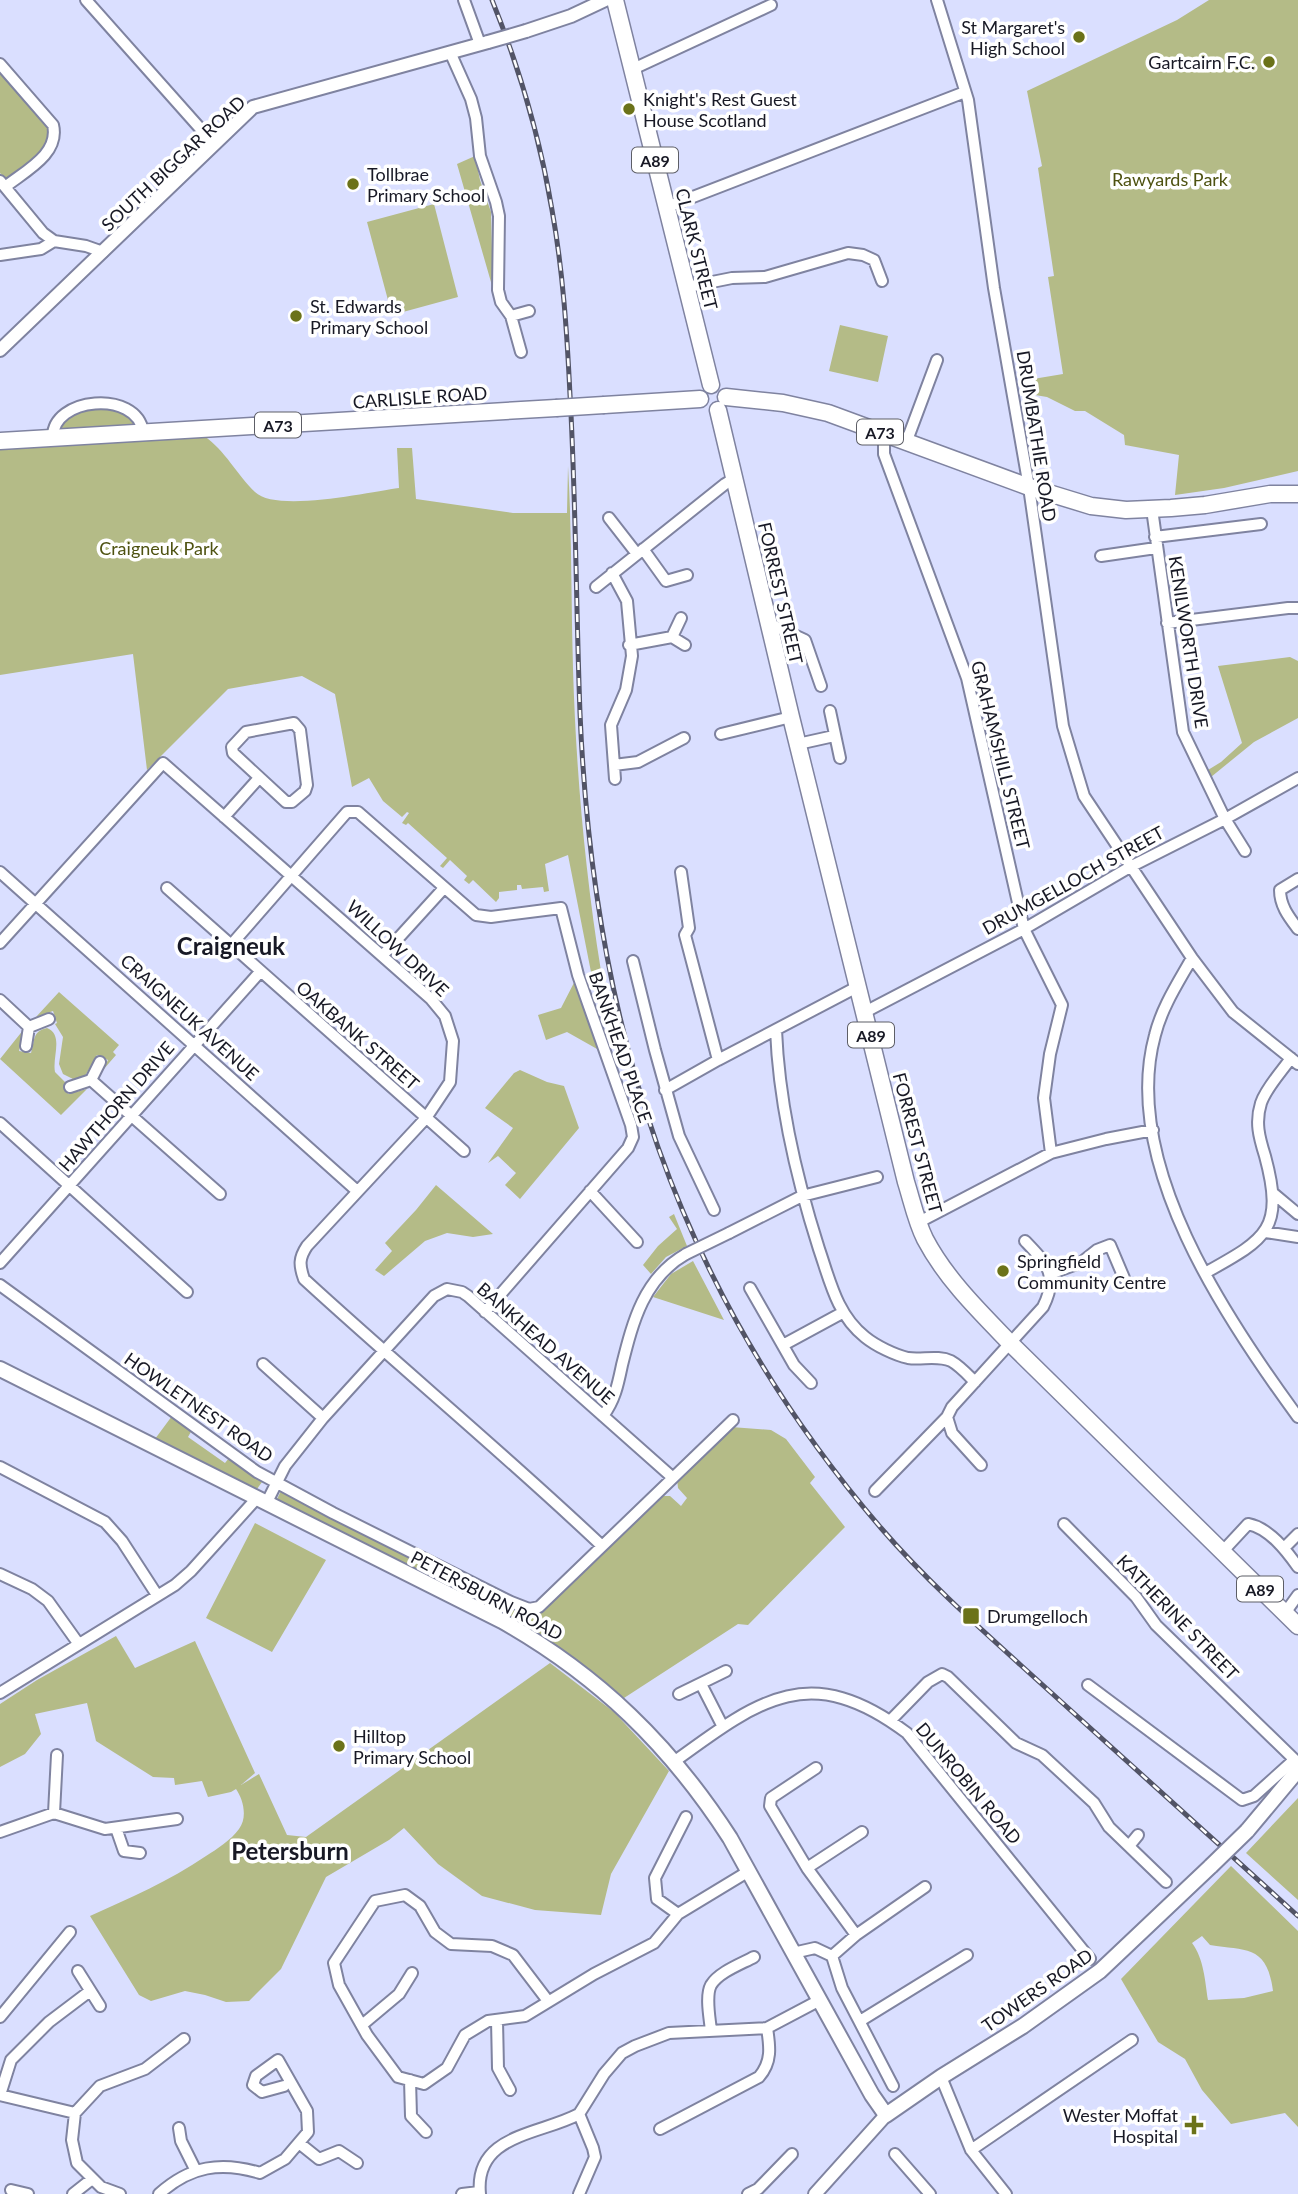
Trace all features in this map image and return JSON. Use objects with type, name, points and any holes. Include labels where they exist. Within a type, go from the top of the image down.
[{"type":"main road","name":"CLARK STREET","points":[[615,0],[711,385]]},
{"type":"main road","points":[[711,385],[719,387],[722,404],[708,410],[699,400],[701,391],[711,385]]},
{"type":"main road","name":"CARLISLE ROAD","points":[[0,441],[699,400]]},
{"type":"main road","name":"A73","points":[[722,404],[814,409],[1029,487],[1091,506],[1115,509],[1189,507],[1270,494],[1294,495]]},
{"type":"main road","name":"FORREST STREET","points":[[722,404],[735,478],[768,623],[906,1182],[925,1238],[939,1262],[970,1301],[1011,1344],[1298,1626]]},
{"type":"main road","name":"PETERSBURN ROAD","points":[[0,1369],[526,1634],[593,1682],[635,1719],[675,1761],[708,1804],[872,2095],[886,2115]]},
{"type":"main road","name":"TOWERS ROAD","points":[[886,2115],[1100,1971],[1247,1831],[1297,1765]]},
{"type":"street","points":[[86,0],[214,144]]},
{"type":"street","points":[[464,0],[484,43]]},
{"type":"street","name":"SOUTH BIGGAR ROAD","points":[[0,350],[253,107],[526,31],[571,16],[605,0]]},
{"type":"street","name":"DRUMBATHIE ROAD","points":[[937,0],[965,92],[994,288],[1029,487],[1063,726],[1084,796],[1129,867],[1233,1012],[1294,1061]]},
{"type":"street","points":[[633,69],[771,5]]},
{"type":"street","points":[[450,52],[471,99],[480,156],[496,202],[499,216],[498,290],[501,302],[511,316],[521,352]]},
{"type":"street","points":[[0,64],[53,125],[55,135],[49,152],[3,184],[43,233],[54,241],[86,246],[103,252]]},
{"type":"street","points":[[667,207],[965,92]]},
{"type":"street","points":[[0,255],[41,249],[54,241]]},
{"type":"street","points":[[687,287],[732,278],[765,277],[848,253],[874,260],[882,281]]},
{"type":"street","points":[[511,316],[529,311]]},
{"type":"street","points":[[906,443],[937,360]]},
{"type":"street","points":[[53,438],[54,426],[64,415],[95,404],[113,405],[130,411],[139,419],[143,432]]},
{"type":"street","name":"GRAHAMSHILL STREET","points":[[884,434],[884,454],[967,678],[1024,929],[1062,1004],[1050,1054],[1044,1098],[1051,1153]]},
{"type":"street","points":[[596,587],[735,478]]},
{"type":"street","name":"KENILWORTH DRIVE","points":[[1152,509],[1184,732],[1225,819],[1245,851]]},
{"type":"street","points":[[609,518],[666,581],[687,575]]},
{"type":"street","points":[[1101,556],[1156,542],[1261,524]]},
{"type":"street","points":[[612,573],[627,601],[632,656],[626,690],[611,724],[615,779]]},
{"type":"street","points":[[1167,623],[1298,608]]},
{"type":"street","points":[[672,637],[681,618]]},
{"type":"street","points":[[768,623],[805,640],[821,686]]},
{"type":"street","points":[[629,645],[672,637],[685,645]]},
{"type":"street","points":[[830,711],[840,758]]},
{"type":"street","points":[[721,734],[791,717]]},
{"type":"street","points":[[294,723],[298,725],[306,791],[299,799],[286,802],[259,778],[233,753],[232,747],[246,732],[294,723]]},
{"type":"street","points":[[798,744],[834,736]]},
{"type":"street","points":[[614,765],[638,762],[684,738]]},
{"type":"street","name":"WILLOW DRIVE","points":[[36,904],[163,763],[431,999],[445,1016],[453,1041],[450,1082],[426,1118],[356,1190],[307,1246],[300,1256],[299,1266],[304,1279],[539,1486],[602,1546]]},
{"type":"street","points":[[224,817],[259,778]]},
{"type":"street","name":"DRUMGELLOCH STREET","points":[[865,1012],[1024,929],[1129,867],[1225,819],[1298,778]]},
{"type":"street","points":[[231,945],[347,812],[358,812],[444,888],[383,955]]},
{"type":"street","name":"CRAIGNEUK AVENUE","points":[[0,872],[356,1190]]},
{"type":"street","points":[[681,872],[689,928],[685,935],[718,1060]]},
{"type":"street","points":[[1298,879],[1280,890],[1280,898],[1284,910],[1298,929]]},
{"type":"street","name":"OAKBANK STREET","points":[[167,888],[464,1151]]},
{"type":"street","name":"BANKHEAD PLACE","points":[[444,888],[476,915],[491,917],[561,908],[578,975],[633,1137],[628,1147],[485,1311]]},
{"type":"street","points":[[0,943],[36,904]]},
{"type":"street","points":[[1192,958],[1163,1012],[1154,1036],[1149,1069],[1153,1130],[1165,1184],[1216,1294],[1260,1365],[1298,1417]]},
{"type":"street","points":[[633,961],[679,1136],[715,1210]]},
{"type":"street","name":"HAWTHORN DRIVE","points":[[0,1264],[260,972]]},
{"type":"street","points":[[666,1090],[859,986]]},
{"type":"street","points":[[0,1000],[29,1027]]},
{"type":"street","points":[[29,1027],[49,1019]]},
{"type":"street","points":[[26,1046],[29,1027]]},
{"type":"street","points":[[776,1030],[778,1075],[785,1122],[802,1196],[842,1313],[865,1338],[890,1351],[908,1358],[951,1361],[975,1382]]},
{"type":"street","points":[[1205,1273],[1243,1251],[1265,1233],[1274,1194],[1257,1128],[1262,1100],[1294,1061]]},
{"type":"street","points":[[70,1087],[91,1080],[100,1062]]},
{"type":"street","points":[[91,1080],[220,1194]]},
{"type":"street","points":[[0,1123],[183,1288],[172,1294]]},
{"type":"street","points":[[919,1222],[1051,1153],[1153,1130]]},
{"type":"street","points":[[603,1416],[614,1400],[633,1322],[643,1298],[667,1266],[802,1196],[877,1177]]},
{"type":"street","points":[[590,1191],[637,1242]]},
{"type":"street","points":[[1274,1194],[1298,1214]]},
{"type":"street","points":[[1265,1233],[1298,1237]]},
{"type":"street","points":[[876,1491],[947,1417],[952,1407],[1043,1307],[1051,1287],[1050,1274],[1044,1262],[1025,1241]]},
{"type":"street","points":[[1050,1274],[1083,1262],[1097,1250],[1110,1245],[1124,1278]]},
{"type":"street","name":"HOWLETNEST ROAD","points":[[0,1285],[257,1472],[334,1514],[511,1602],[529,1609],[539,1607],[602,1546]]},
{"type":"street","points":[[750,1288],[794,1365],[811,1383]]},
{"type":"street","name":"BANKHEAD AVENUE","points":[[0,1693],[158,1595],[191,1571],[262,1500],[323,1418],[440,1291],[447,1289],[462,1292],[672,1477]]},
{"type":"street","points":[[783,1345],[842,1313]]},
{"type":"street","points":[[263,1364],[323,1418]]},
{"type":"street","points":[[947,1417],[952,1433],[981,1465]]},
{"type":"street","points":[[602,1546],[733,1420]]},
{"type":"street","points":[[0,1467],[105,1522],[122,1541],[158,1595]]},
{"type":"street","name":"KATHERINE STREET","points":[[1064,1524],[1136,1597],[1156,1625],[1297,1765]]},
{"type":"street","points":[[1222,1552],[1248,1524],[1257,1526],[1284,1548],[1298,1567]]},
{"type":"street","points":[[1284,1548],[1298,1534]]},
{"type":"street","points":[[0,1574],[32,1589],[48,1601],[78,1643]]},
{"type":"street","points":[[1285,1613],[1298,1595]]},
{"type":"street","points":[[679,1694],[726,1671]]},
{"type":"street","points":[[890,1721],[928,1682],[943,1674],[1016,1743],[1042,1755],[1094,1803],[1109,1827],[1166,1882]]},
{"type":"street","points":[[701,1684],[723,1727]]},
{"type":"street","points":[[1088,1685],[1242,1800],[1254,1796],[1297,1765]]},
{"type":"street","name":"DUNROBIN ROAD","points":[[675,1761],[723,1727],[772,1702],[798,1693],[838,1696],[869,1708],[907,1733],[1090,1959]]},
{"type":"street","points":[[54,1813],[57,1755]]},
{"type":"street","points":[[816,1768],[771,1798],[769,1806],[807,1868],[856,1935]]},
{"type":"street","points":[[0,1832],[54,1813],[105,1829],[177,1819]]},
{"type":"street","points":[[678,1914],[657,1899],[655,1878],[686,1817]]},
{"type":"street","points":[[116,1828],[124,1851],[140,1853]]},
{"type":"street","points":[[807,1868],[862,1832]]},
{"type":"street","points":[[1129,1846],[1138,1835]]},
{"type":"street","points":[[548,2001],[513,1955],[492,1946],[451,1944],[435,1932],[420,1906],[405,1895],[375,1901],[334,1962],[339,1985],[362,2025],[398,2077],[424,2084],[447,2068],[465,2035],[488,2021],[525,2016],[594,1974],[654,1943],[678,1914],[748,1871]]},
{"type":"street","points":[[832,1956],[856,1935],[925,1887]]},
{"type":"street","points":[[0,2017],[69,1932]]},
{"type":"street","points":[[793,1953],[814,1948],[832,1956],[842,1988],[893,2086]]},
{"type":"street","points":[[860,2021],[967,1955]]},
{"type":"street","points":[[711,2031],[711,1985],[724,1974],[754,1957]]},
{"type":"street","points":[[78,1971],[100,2006]]},
{"type":"street","points":[[362,2025],[399,1994],[412,1973]]},
{"type":"street","points":[[75,2113],[0,2095],[11,2060],[49,2022],[90,1992]]},
{"type":"street","points":[[462,2194],[479,2193],[486,2158],[497,2148],[515,2137],[562,2123],[579,2114],[604,2074],[622,2053],[669,2033],[767,2028],[820,2000]]},
{"type":"street","points":[[497,2020],[498,2068],[510,2090]]},
{"type":"street","points":[[660,2129],[759,2077],[769,2060],[767,2028]]},
{"type":"street","points":[[120,2194],[101,2187],[77,2163],[72,2140],[75,2113],[100,2086],[145,2069],[184,2039]]},
{"type":"street","points":[[971,2150],[1126,2041]]},
{"type":"street","points":[[159,2194],[175,2180],[196,2171],[236,2166],[260,2173],[285,2159],[308,2132],[307,2111],[278,2060],[256,2076],[253,2085],[262,2092],[284,2086]]},
{"type":"street","points":[[940,2077],[971,2150],[1006,2194]]},
{"type":"street","points":[[410,2080],[411,2116],[426,2132]]},
{"type":"street","points":[[579,2114],[595,2157],[579,2194]]},
{"type":"street","name":"TOWERS ROAD","points":[[815,2194],[886,2115]]},
{"type":"street","points":[[179,2128],[181,2141],[196,2171]]},
{"type":"street","points":[[299,2143],[319,2159],[339,2151],[357,2163]]},
{"type":"street","points":[[748,2194],[758,2189],[792,2154]]},
{"type":"street","points":[[895,2154],[930,2194]]},
{"type":"street","points":[[74,2194],[92,2179]]},
{"type":"street","points":[[11,2190],[28,2194]]},
{"type":"green space","name":"Rawyards Park","points":[[1209,0],[1298,0],[1298,471],[1224,488],[1175,495],[1179,455],[1125,445],[1124,435],[1085,411],[1075,411],[1047,397],[1023,393],[1021,381],[1063,374],[1048,277],[1054,276],[1038,168],[1042,166],[1027,91],[1177,20]]},
{"type":"green space","points":[[0,66],[51,126],[47,151],[7,181],[0,173]]},
{"type":"green space","points":[[475,156],[491,212],[493,289],[457,164]]},
{"type":"green space","points":[[434,204],[458,297],[392,315],[367,222]]},
{"type":"green space","points":[[840,325],[888,336],[878,382],[829,371]]},
{"type":"green space","points":[[97,407],[121,411],[138,425],[59,429],[60,425],[75,413]]},
{"type":"green space","name":"Craigneuk Park","points":[[204,436],[218,448],[255,492],[266,498],[282,501],[346,497],[399,488],[397,448],[412,448],[416,499],[513,513],[567,513],[568,466],[576,745],[586,859],[601,971],[591,972],[568,855],[545,864],[549,891],[544,892],[543,887],[522,889],[521,885],[517,885],[517,890],[499,892],[496,902],[473,880],[469,884],[464,880],[467,876],[450,860],[443,868],[440,866],[447,858],[408,823],[402,823],[409,813],[402,817],[383,801],[369,778],[352,787],[335,694],[302,676],[228,689],[147,770],[133,654],[0,675],[0,450]]},
{"type":"green space","points":[[1290,657],[1298,661],[1298,718],[1254,742],[1211,777],[1208,770],[1242,743],[1218,666]]},
{"type":"green space","points":[[578,975],[606,1054],[567,1032],[546,1040],[538,1015],[561,1008]]},
{"type":"green space","points":[[59,992],[119,1045],[113,1052],[116,1055],[103,1070],[108,1060],[97,1055],[85,1076],[73,1079],[63,1074],[59,1064],[63,1037],[55,1024],[57,1023],[53,1011],[36,1017]]},
{"type":"green space","points":[[47,1028],[52,1031],[56,1041],[55,1072],[65,1082],[68,1094],[87,1089],[61,1115],[0,1059],[24,1029],[19,1051],[31,1053],[36,1034]]},
{"type":"green space","points":[[520,1070],[564,1086],[579,1128],[520,1199],[505,1185],[516,1173],[498,1156],[488,1163],[513,1128],[485,1108],[514,1073]]},
{"type":"green space","points":[[436,1185],[493,1234],[473,1237],[447,1233],[425,1241],[384,1276],[375,1270],[392,1251],[385,1243]]},
{"type":"green space","points":[[674,1214],[687,1246],[666,1257],[651,1274],[643,1265],[658,1246],[677,1229],[669,1217]]},
{"type":"green space","points":[[693,1261],[724,1320],[653,1297],[671,1274]]},
{"type":"green space","points":[[172,1416],[192,1430],[188,1437],[225,1463],[229,1458],[262,1482],[257,1489],[155,1439]]},
{"type":"green space","points":[[731,1427],[771,1430],[786,1439],[815,1477],[810,1483],[845,1527],[748,1625],[738,1624],[624,1698],[569,1654],[524,1625],[277,1499],[281,1491],[514,1609],[530,1614],[659,1496],[670,1496],[681,1506],[687,1498],[678,1488],[677,1479]]},
{"type":"green space","points":[[255,1523],[326,1560],[272,1652],[206,1618]]},
{"type":"green space","points":[[116,1636],[135,1668],[195,1641],[255,1773],[241,1785],[259,1774],[287,1835],[306,1837],[550,1663],[614,1712],[669,1771],[611,1874],[601,1915],[535,1910],[482,1896],[438,1864],[404,1828],[389,1840],[326,1877],[281,1969],[249,2001],[226,2002],[185,1991],[151,2001],[139,1995],[90,1916],[164,1881],[228,1841],[242,1824],[244,1814],[236,1789],[208,1797],[202,1781],[175,1785],[174,1778],[153,1777],[96,1741],[87,1703],[35,1714],[41,1734],[25,1754],[0,1767],[0,1704]]},
{"type":"green space","points":[[1298,1798],[1298,1900],[1246,1853]]},
{"type":"green space","points":[[1231,1866],[1298,1931],[1298,2127],[1285,2113],[1231,2124],[1202,2090],[1185,2059],[1158,2042],[1121,1979]],"holes":[[[1202,1936],[1210,1945],[1245,1950],[1260,1958],[1266,1965],[1273,1991],[1244,1998],[1208,2000],[1202,1963],[1192,1943]]]},
{"type":"railway","points":[[492,0],[520,77],[535,130],[559,256],[572,435],[580,713],[588,828],[604,938],[627,1045],[658,1148],[699,1247],[749,1343],[809,1437],[881,1528],[940,1591],[1298,1916]]},
{"type":"place","name":"St Margaret's High School","points":[[1079,37]]},
{"type":"place","name":"Gartcairn F.C.","points":[[1269,62]]},
{"type":"place","name":"Knight's Rest Guest House Scotland","points":[[629,109]]},
{"type":"place","name":"Tollbrae Primary School","points":[[353,184]]},
{"type":"place","name":"St. Edwards Primary School","points":[[296,316]]},
{"type":"place","name":"Springfield Community Centre","points":[[1003,1271]]},
{"type":"place","name":"Drumgelloch","points":[[971,1616]]},
{"type":"place","name":"Hilltop Primary School","points":[[339,1746]]},
{"type":"place","name":"Wester Moffat Hospital","points":[[1194,2125]]},
{"type":"district","name":"Craigneuk","points":[[231,945]]},
{"type":"district","name":"Petersburn","points":[[290,1850]]}]
